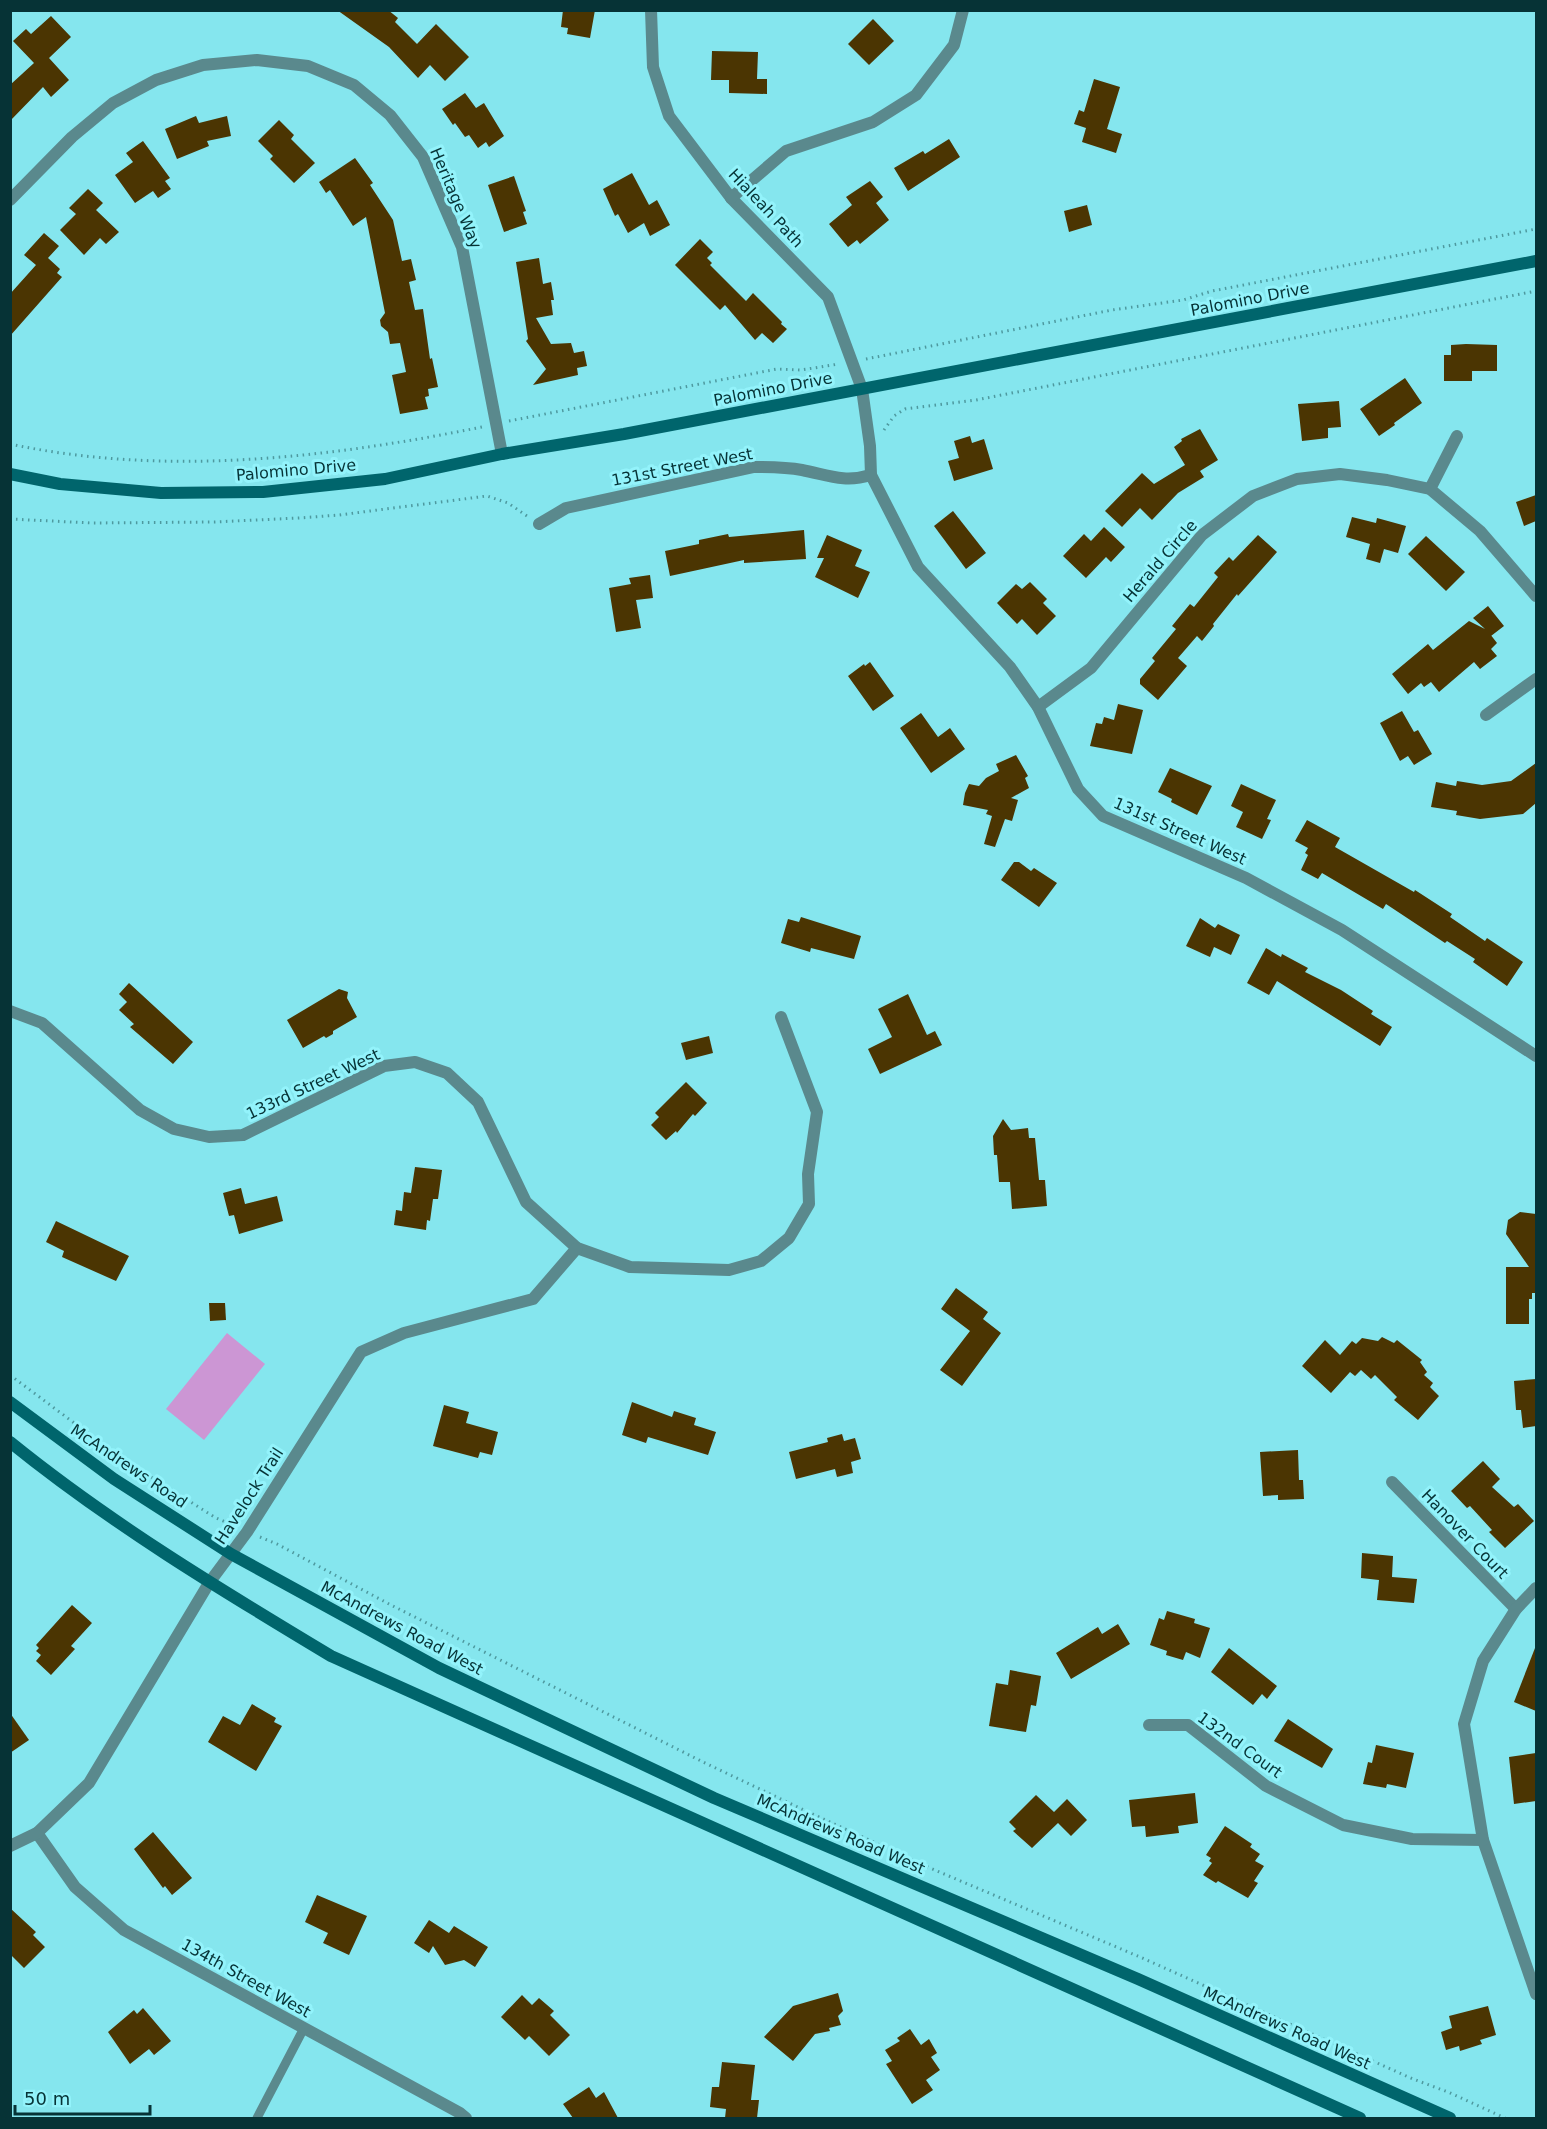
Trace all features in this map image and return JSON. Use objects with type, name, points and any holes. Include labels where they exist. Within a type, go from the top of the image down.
[{"type":"main road","name":"Palomino Drive","points":[[10,474],[60,484],[161,493],[263,492],[385,479],[502,454],[624,434],[1536,261]]},
{"type":"main road","name":"McAndrews Road","points":[[10,1402],[114,1479],[231,1554]]},
{"type":"main road","points":[[10,1442],[60,1483],[209,1583],[331,1656],[1360,2118]]},
{"type":"main road","name":"McAndrews Road West","points":[[231,1554],[439,1668],[714,1798],[1138,1979],[1450,2118]]},
{"type":"street","name":"Hialeah Path","points":[[651,10],[652,67],[669,116],[731,198],[828,297],[862,389]]},
{"type":"street","points":[[731,198],[786,151],[873,122],[916,95],[954,45],[963,10]]},
{"type":"street","name":"Heritage Way","points":[[10,200],[72,137],[112,103],[156,80],[203,65],[257,60],[308,66],[354,86],[390,115],[423,158],[462,247],[502,454]]},
{"type":"street","name":"131st Street West","points":[[862,389],[870,446],[871,475],[918,567],[1010,667],[1038,706],[1078,789],[1103,816],[1246,879],[1342,930],[1536,1056]]},
{"type":"street","points":[[1430,489],[1457,436]]},
{"type":"street","name":"131st Street West","points":[[539,524],[566,508],[754,468],[780,467],[803,470],[834,479],[858,479],[871,475]]},
{"type":"street","name":"Herald Circle","points":[[1038,706],[1090,668],[1202,535],[1253,496],[1297,479],[1340,474],[1387,480],[1430,489],[1480,531],[1536,596]]},
{"type":"street","points":[[1486,715],[1536,679]]},
{"type":"street","name":"133rd Street West","points":[[10,1011],[42,1023],[140,1110],[174,1129],[209,1137],[243,1135],[384,1066],[415,1062],[447,1073],[478,1102],[526,1203],[577,1248]]},
{"type":"street","points":[[577,1248],[630,1267],[729,1270],[761,1261],[789,1238],[809,1204],[808,1174],[817,1113],[781,1017]]},
{"type":"street","name":"Havelock Trail","points":[[10,1846],[37,1833],[89,1783],[209,1583],[247,1532],[361,1352],[404,1334],[533,1299],[577,1248]]},
{"type":"street","name":"Hanover Court","points":[[1392,1482],[1516,1609]]},
{"type":"street","points":[[1536,1588],[1516,1609],[1483,1661],[1464,1724],[1483,1840],[1536,1994]]},
{"type":"street","name":"132nd Court","points":[[1149,1725],[1188,1725],[1266,1786],[1343,1825],[1412,1839],[1483,1840]]},
{"type":"street","name":"134th Street West","points":[[37,1833],[75,1887],[124,1930],[466,2118]]},
{"type":"lane","points":[[257,2118],[304,2028]]},
{"type":"path","points":[[10,444],[43,451],[131,460],[196,461],[286,456],[368,447],[442,435],[768,370],[801,370],[1112,310],[1183,300],[1212,291],[1536,229]]},
{"type":"path","points":[[870,446],[894,416],[905,409],[976,400],[1536,291]]},
{"type":"path","points":[[10,519],[61,522],[214,522],[299,518],[487,496],[508,503],[539,524]]},
{"type":"path","points":[[10,1375],[122,1458],[216,1518],[277,1544],[389,1604],[681,1752],[930,1868],[1140,1957],[1505,2118]]},
{"type":"shaded area","points":[[227,1333],[265,1364],[204,1440],[166,1409]]},
{"type":"building","points":[[337,10],[388,10],[398,18],[395,22],[417,44],[436,24],[469,57],[445,81],[430,65],[418,78],[389,47]]},
{"type":"building","points":[[563,10],[595,10],[590,38],[567,34],[568,28],[561,27]]},
{"type":"building","points":[[51,16],[71,37],[49,58],[69,80],[51,97],[43,87],[10,121],[10,85],[34,63],[13,41],[26,29],[31,34]]},
{"type":"building","points":[[873,19],[894,41],[869,65],[848,44]]},
{"type":"building","points":[[712,51],[758,52],[757,79],[767,79],[767,94],[729,93],[729,80],[711,80]]},
{"type":"building","points":[[1094,79],[1120,87],[1107,129],[1122,134],[1116,153],[1082,142],[1086,128],[1074,124],[1079,110],[1084,112]]},
{"type":"building","points":[[465,93],[476,108],[484,103],[504,136],[489,147],[486,142],[478,148],[469,135],[465,137],[455,123],[453,125],[442,109]]},
{"type":"building","points":[[196,116],[199,123],[227,116],[231,136],[207,141],[209,146],[177,159],[165,129]]},
{"type":"building","points":[[279,120],[294,135],[291,139],[315,163],[294,183],[270,159],[273,156],[258,141]]},
{"type":"building","points":[[949,139],[960,157],[908,191],[894,168],[923,151],[925,154]]},
{"type":"building","points":[[143,141],[170,178],[165,181],[171,189],[158,198],[153,191],[135,203],[115,175],[133,162],[126,153]]},
{"type":"building","points":[[355,158],[373,183],[370,185],[393,220],[402,261],[411,259],[416,280],[409,282],[415,310],[423,309],[430,359],[432,358],[438,387],[428,389],[429,396],[425,397],[428,409],[400,414],[392,375],[406,372],[400,343],[390,344],[388,332],[381,326],[380,320],[385,313],[366,217],[353,226],[330,190],[326,193],[319,182]]},
{"type":"building","points":[[632,173],[649,205],[657,200],[670,225],[650,236],[644,223],[628,233],[618,214],[615,216],[603,189]]},
{"type":"building","points":[[514,176],[526,211],[523,212],[527,224],[504,232],[488,185]]},
{"type":"building","points":[[870,181],[883,197],[876,203],[889,220],[860,244],[857,240],[848,247],[829,224],[852,205],[846,197]]},
{"type":"building","points":[[88,189],[103,203],[96,210],[119,232],[106,244],[100,238],[84,255],[60,230],[76,214],[69,208]]},
{"type":"building","points":[[1087,205],[1092,225],[1069,232],[1064,211]]},
{"type":"building","points":[[44,233],[59,246],[48,258],[60,269],[57,273],[62,277],[10,336],[10,294],[36,265],[24,255]]},
{"type":"building","points":[[700,239],[713,252],[707,258],[712,263],[710,265],[746,301],[753,293],[787,329],[773,343],[762,333],[755,340],[725,305],[720,310],[675,265]]},
{"type":"building","points":[[539,258],[543,284],[551,282],[554,300],[551,300],[553,315],[536,318],[551,344],[571,343],[574,353],[584,351],[587,366],[577,368],[578,375],[533,385],[546,369],[526,341],[528,339],[516,262]]},
{"type":"building","points":[[1451,345],[1497,345],[1497,371],[1472,371],[1472,381],[1444,381],[1444,355],[1451,355]]},
{"type":"building","points":[[1405,378],[1422,403],[1379,436],[1360,409]]},
{"type":"building","points":[[1339,401],[1341,427],[1328,428],[1328,438],[1302,441],[1298,404]]},
{"type":"building","points":[[1200,429],[1218,460],[1200,471],[1204,477],[1178,493],[1152,520],[1140,508],[1122,527],[1105,511],[1142,473],[1154,484],[1185,465],[1174,447],[1182,441],[1181,439]]},
{"type":"building","points":[[970,436],[972,443],[984,439],[993,469],[954,481],[948,461],[959,458],[954,441]]},
{"type":"building","points":[[1536,495],[1536,521],[1524,526],[1516,502]]},
{"type":"building","points":[[953,511],[986,553],[966,569],[934,526]]},
{"type":"building","points":[[1352,517],[1376,523],[1377,518],[1406,526],[1398,553],[1384,549],[1380,563],[1366,559],[1370,544],[1346,537]]},
{"type":"building","points":[[1104,527],[1125,547],[1111,562],[1106,557],[1086,578],[1063,556],[1084,534],[1091,541]]},
{"type":"building","points":[[804,530],[806,559],[744,563],[744,560],[670,576],[665,551],[699,544],[699,540],[728,534],[729,537]]},
{"type":"building","points":[[827,535],[862,550],[855,566],[870,572],[858,598],[815,577],[824,558],[817,558]]},
{"type":"building","points":[[1258,535],[1277,552],[1238,596],[1237,594],[1202,641],[1197,636],[1178,658],[1187,666],[1158,700],[1140,684],[1140,679],[1155,661],[1152,658],[1176,629],[1172,626],[1190,604],[1194,607],[1218,577],[1214,573],[1229,557],[1233,561]]},
{"type":"building","points":[[1426,536],[1465,572],[1446,591],[1408,554]]},
{"type":"building","points":[[650,575],[653,598],[636,600],[641,628],[616,632],[609,588],[631,584],[629,578]]},
{"type":"building","points":[[1030,582],[1047,599],[1043,603],[1056,616],[1037,635],[1022,619],[1017,624],[997,603],[1016,584],[1022,589]]},
{"type":"building","points":[[1488,606],[1504,626],[1491,636],[1497,643],[1491,649],[1497,656],[1480,669],[1474,662],[1439,692],[1431,682],[1424,687],[1421,683],[1408,694],[1392,674],[1428,644],[1433,650],[1469,621],[1485,629],[1473,618]]},
{"type":"building","points":[[870,662],[894,696],[873,711],[848,676]]},
{"type":"building","points":[[1118,704],[1143,710],[1132,754],[1090,746],[1096,723],[1102,724],[1104,717],[1114,720]]},
{"type":"building","points":[[1402,711],[1414,732],[1418,730],[1432,754],[1414,765],[1408,756],[1400,761],[1380,723]]},
{"type":"building","points":[[921,713],[938,737],[950,728],[965,749],[931,773],[900,728]]},
{"type":"building","points":[[1016,755],[1028,776],[1025,778],[1029,788],[1011,798],[1018,800],[1012,821],[1005,819],[995,847],[984,844],[992,816],[986,814],[988,810],[963,805],[965,793],[969,784],[979,786],[986,778],[999,771],[996,764]]},
{"type":"building","points":[[1536,763],[1536,803],[1523,814],[1480,819],[1456,815],[1457,811],[1431,807],[1436,782],[1456,786],[1457,781],[1482,785],[1511,781]]},
{"type":"building","points":[[1170,768],[1212,786],[1197,815],[1171,802],[1172,799],[1158,792]]},
{"type":"building","points":[[1241,784],[1276,800],[1267,819],[1271,820],[1262,839],[1236,827],[1243,812],[1231,806]]},
{"type":"building","points":[[1307,820],[1340,838],[1335,847],[1414,892],[1415,890],[1452,914],[1450,917],[1485,941],[1487,938],[1523,962],[1507,986],[1473,962],[1475,959],[1447,941],[1445,943],[1386,904],[1383,909],[1322,873],[1318,879],[1301,870],[1308,855],[1305,853],[1308,848],[1295,841]]},
{"type":"building","points":[[1014,862],[1019,862],[1031,871],[1034,868],[1057,883],[1039,907],[1001,880]]},
{"type":"building","points":[[801,917],[861,936],[854,959],[811,948],[810,952],[781,943],[788,919],[799,922]]},
{"type":"building","points":[[1200,918],[1215,928],[1218,924],[1240,935],[1231,955],[1214,947],[1210,957],[1186,946]]},
{"type":"building","points":[[1266,948],[1308,968],[1305,972],[1341,990],[1373,1011],[1371,1014],[1392,1027],[1380,1046],[1277,981],[1269,995],[1247,983]]},
{"type":"building","points":[[129,983],[193,1042],[173,1064],[130,1027],[134,1024],[119,1010],[127,1002],[119,994]]},
{"type":"building","points":[[339,989],[348,992],[347,998],[357,1017],[333,1031],[333,1034],[326,1038],[324,1036],[303,1048],[287,1020]]},
{"type":"building","points":[[908,994],[927,1035],[935,1031],[942,1045],[880,1074],[868,1049],[892,1037],[878,1009]]},
{"type":"building","points":[[709,1036],[713,1053],[686,1060],[681,1043]]},
{"type":"building","points":[[686,1082],[707,1103],[695,1116],[693,1114],[677,1133],[676,1131],[666,1140],[651,1125],[659,1117],[655,1113]]},
{"type":"building","points":[[1003,1119],[1011,1130],[1028,1128],[1029,1138],[1035,1138],[1039,1180],[1045,1180],[1047,1206],[1012,1209],[1010,1182],[999,1182],[997,1155],[994,1155],[993,1136]]},
{"type":"building","points":[[415,1167],[442,1170],[438,1199],[433,1199],[430,1221],[427,1220],[426,1230],[394,1225],[396,1210],[402,1211],[404,1192],[411,1193]]},
{"type":"building","points":[[241,1188],[245,1204],[277,1196],[283,1221],[239,1234],[234,1215],[229,1216],[223,1193]]},
{"type":"building","points":[[1520,1212],[1536,1214],[1536,1293],[1532,1293],[1532,1299],[1529,1299],[1529,1324],[1506,1324],[1506,1267],[1529,1267],[1506,1234],[1508,1220]]},
{"type":"building","points":[[56,1221],[129,1256],[116,1281],[62,1257],[64,1251],[46,1242]]},
{"type":"building","points":[[956,1288],[988,1312],[983,1319],[1001,1333],[962,1386],[940,1370],[970,1331],[941,1309]]},
{"type":"building","points":[[209,1303],[225,1303],[226,1320],[210,1321]]},
{"type":"building","points":[[1382,1337],[1394,1343],[1397,1340],[1422,1360],[1420,1362],[1427,1372],[1424,1375],[1433,1383],[1430,1387],[1439,1396],[1418,1420],[1394,1400],[1397,1397],[1375,1375],[1371,1379],[1361,1370],[1355,1376],[1350,1372],[1331,1393],[1302,1366],[1325,1340],[1340,1355],[1352,1341],[1356,1344],[1362,1338],[1378,1341]]},
{"type":"building","points":[[1536,1379],[1536,1426],[1523,1428],[1521,1410],[1516,1410],[1514,1381]]},
{"type":"building","points":[[632,1402],[672,1417],[674,1411],[696,1418],[694,1425],[716,1432],[708,1455],[648,1437],[646,1443],[622,1435]]},
{"type":"building","points":[[444,1405],[469,1412],[466,1423],[498,1432],[492,1455],[480,1452],[478,1458],[433,1446]]},
{"type":"building","points":[[842,1434],[844,1441],[855,1438],[861,1459],[851,1462],[853,1473],[837,1477],[835,1469],[796,1479],[789,1452],[828,1442],[827,1438]]},
{"type":"building","points":[[1298,1450],[1299,1480],[1303,1480],[1304,1499],[1278,1500],[1278,1495],[1263,1496],[1260,1452]]},
{"type":"building","points":[[1483,1461],[1500,1479],[1492,1487],[1514,1507],[1518,1504],[1534,1521],[1505,1548],[1489,1532],[1492,1530],[1470,1506],[1467,1508],[1451,1491]]},
{"type":"building","points":[[1362,1553],[1393,1556],[1392,1577],[1417,1579],[1414,1603],[1377,1600],[1379,1580],[1361,1578]]},
{"type":"building","points":[[72,1605],[92,1623],[71,1646],[75,1649],[51,1675],[36,1661],[41,1655],[36,1651],[39,1648],[36,1645]]},
{"type":"building","points":[[1167,1611],[1195,1619],[1194,1623],[1210,1628],[1200,1658],[1186,1652],[1183,1660],[1166,1655],[1167,1651],[1150,1645],[1159,1618],[1164,1620]]},
{"type":"building","points":[[1118,1624],[1130,1644],[1071,1679],[1056,1653],[1098,1627],[1102,1634]]},
{"type":"building","points":[[1229,1648],[1277,1686],[1267,1699],[1262,1694],[1253,1705],[1211,1672]]},
{"type":"building","points":[[1536,1648],[1536,1711],[1514,1702]]},
{"type":"building","points":[[1010,1670],[1041,1676],[1036,1706],[1031,1705],[1026,1732],[989,1726],[996,1683],[1008,1685]]},
{"type":"building","points":[[252,1704],[276,1718],[274,1722],[282,1726],[256,1771],[208,1742],[223,1716],[240,1725]]},
{"type":"building","points":[[10,1713],[29,1740],[10,1753]]},
{"type":"building","points":[[1288,1719],[1333,1749],[1322,1768],[1274,1741]]},
{"type":"building","points":[[1376,1745],[1414,1753],[1406,1788],[1387,1784],[1386,1788],[1363,1784],[1368,1762],[1372,1763]]},
{"type":"building","points":[[1536,1753],[1536,1801],[1514,1804],[1509,1757]]},
{"type":"building","points":[[1195,1793],[1198,1823],[1178,1826],[1179,1833],[1146,1837],[1145,1826],[1132,1827],[1129,1800]]},
{"type":"building","points":[[1036,1795],[1054,1812],[1067,1799],[1087,1820],[1071,1836],[1058,1823],[1032,1848],[1013,1831],[1016,1829],[1009,1822]]},
{"type":"building","points":[[1225,1826],[1252,1844],[1250,1847],[1260,1854],[1255,1861],[1264,1866],[1254,1881],[1258,1883],[1248,1898],[1203,1875],[1212,1863],[1209,1861],[1211,1858],[1206,1855]]},
{"type":"building","points":[[153,1832],[192,1878],[172,1895],[165,1886],[163,1888],[134,1849]]},
{"type":"building","points":[[317,1895],[367,1916],[349,1955],[323,1943],[328,1933],[305,1922]]},
{"type":"building","points":[[10,1908],[36,1932],[33,1935],[45,1947],[24,1968],[10,1954]]},
{"type":"building","points":[[429,1920],[449,1933],[454,1926],[488,1947],[475,1967],[464,1960],[445,1965],[433,1946],[429,1953],[414,1943]]},
{"type":"building","points":[[838,1993],[843,2011],[838,2016],[841,2025],[829,2028],[830,2031],[815,2034],[793,2061],[764,2037],[793,2006]]},
{"type":"building","points":[[522,1995],[532,2005],[539,1998],[554,2011],[550,2015],[570,2035],[549,2056],[529,2036],[525,2040],[501,2017]]},
{"type":"building","points":[[1488,2006],[1496,2035],[1480,2040],[1482,2044],[1460,2051],[1459,2046],[1446,2050],[1441,2032],[1452,2028],[1449,2016]]},
{"type":"building","points":[[143,2008],[171,2041],[154,2055],[149,2049],[130,2064],[108,2032],[134,2010],[137,2014]]},
{"type":"building","points":[[910,2029],[921,2045],[929,2039],[937,2053],[931,2057],[940,2070],[926,2080],[933,2090],[912,2104],[886,2064],[892,2061],[885,2050],[900,2041],[897,2038]]},
{"type":"building","points":[[722,2062],[755,2065],[751,2100],[759,2100],[757,2118],[725,2118],[726,2109],[710,2107],[712,2087],[719,2087]]},
{"type":"building","points":[[589,2087],[596,2098],[604,2092],[618,2118],[573,2118],[563,2104]]}]
